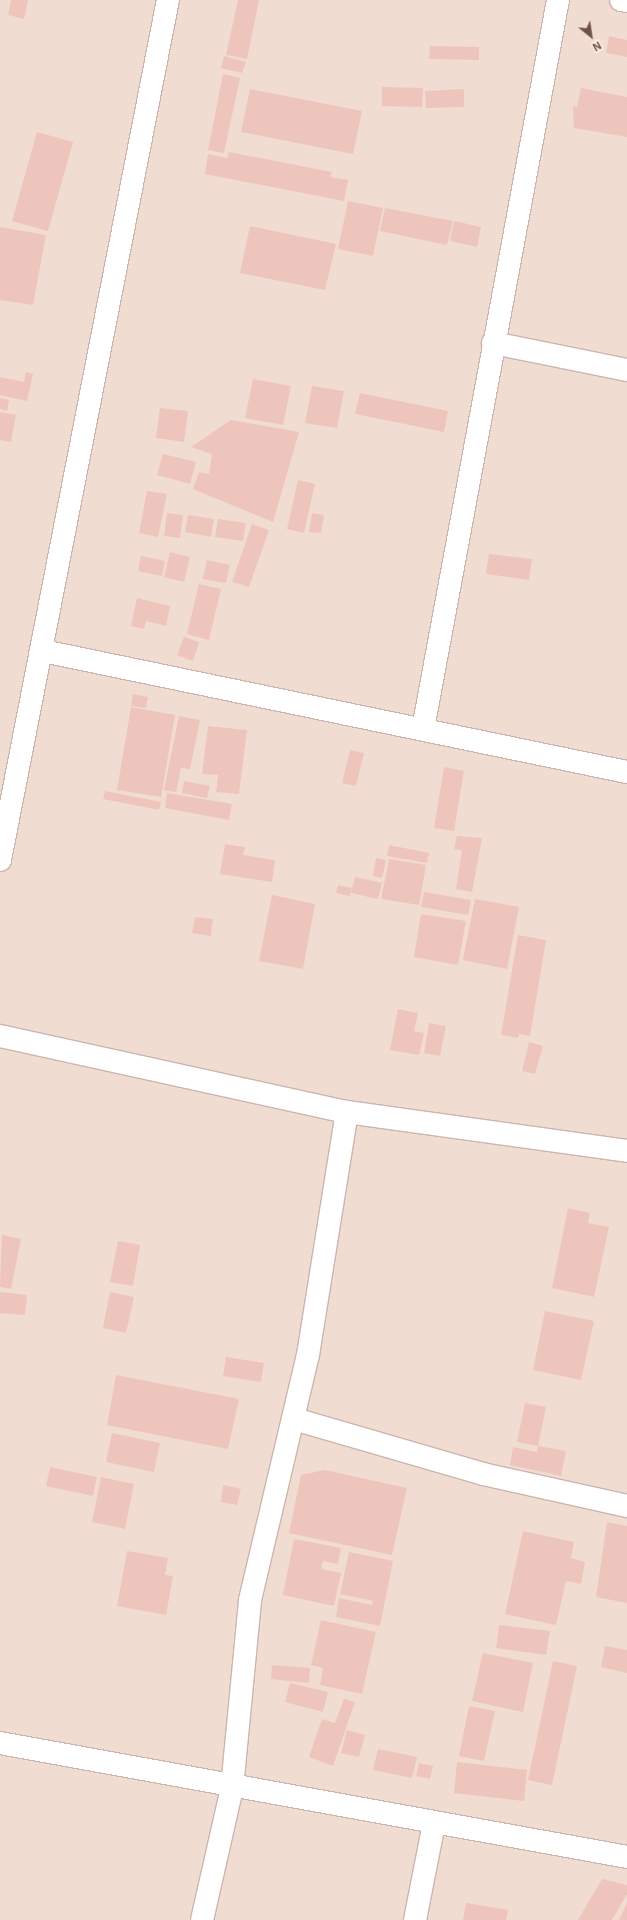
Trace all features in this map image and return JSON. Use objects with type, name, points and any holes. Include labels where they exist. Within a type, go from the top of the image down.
[{"type":"street","points":[[0,860],[43,651],[168,0]]},
{"type":"street","points":[[423,729],[493,343],[558,0]]},
{"type":"street","points":[[621,0],[627,1]]},
{"type":"street","points":[[493,343],[627,370]]},
{"type":"street","points":[[43,651],[627,772]]},
{"type":"street","points":[[0,1036],[347,1112],[627,1151]]},
{"type":"street","points":[[202,1920],[232,1788],[250,1600],[264,1530],[294,1419],[308,1355],[347,1112]]},
{"type":"street","points":[[294,1419],[483,1474],[627,1506]]},
{"type":"street","points":[[0,1743],[232,1788],[627,1857]]},
{"type":"street","points":[[415,1920],[434,1823]]},
{"type":"shaded area","points":[[0,0],[627,0],[627,1920],[0,1920]]},
{"type":"building","points":[[11,0],[28,0],[24,19],[8,15]]},
{"type":"building","points":[[238,0],[259,0],[247,59],[226,55]]},
{"type":"building","points":[[609,36],[627,40],[627,57],[606,53]]},
{"type":"building","points":[[430,46],[479,47],[479,60],[429,59]]},
{"type":"building","points":[[224,56],[246,62],[242,73],[221,68]]},
{"type":"building","points":[[223,74],[240,78],[224,153],[208,150]]},
{"type":"building","points":[[382,87],[423,88],[422,107],[382,106]]},
{"type":"building","points":[[581,88],[627,97],[627,137],[574,128],[573,106],[577,107]]},
{"type":"building","points":[[250,89],[362,111],[353,154],[241,132]]},
{"type":"building","points":[[464,89],[464,107],[426,108],[425,91]]},
{"type":"building","points":[[37,132],[73,142],[48,231],[12,221]]},
{"type":"building","points":[[229,152],[332,172],[330,177],[348,180],[344,201],[205,174],[208,154],[227,158]]},
{"type":"building","points":[[348,201],[383,208],[373,256],[338,249]]},
{"type":"building","points":[[385,208],[453,221],[447,245],[380,231]]},
{"type":"building","points":[[454,221],[481,227],[477,247],[450,241]]},
{"type":"building","points":[[250,226],[336,244],[325,290],[240,273]]},
{"type":"building","points":[[0,227],[46,235],[33,305],[0,300]]},
{"type":"building","points":[[26,372],[33,374],[27,401],[0,395],[0,377],[24,382]]},
{"type":"building","points":[[253,379],[291,386],[283,425],[245,418]]},
{"type":"building","points":[[312,386],[344,391],[337,428],[305,423]]},
{"type":"building","points":[[360,393],[448,411],[444,432],[355,414]]},
{"type":"building","points":[[0,398],[9,400],[7,411],[0,409]]},
{"type":"building","points":[[160,408],[188,411],[184,442],[156,438]]},
{"type":"building","points":[[0,412],[16,415],[11,442],[0,440]]},
{"type":"building","points":[[231,420],[299,432],[273,522],[193,489],[199,472],[209,474],[212,454],[191,447]]},
{"type":"building","points":[[163,454],[196,462],[190,484],[157,475]]},
{"type":"building","points":[[298,480],[315,484],[304,533],[287,529]]},
{"type":"building","points":[[147,491],[167,494],[158,537],[139,533]]},
{"type":"building","points":[[167,513],[183,515],[180,538],[164,536]]},
{"type":"building","points":[[312,513],[324,515],[321,533],[309,532]]},
{"type":"building","points":[[188,515],[214,519],[211,537],[185,532]]},
{"type":"building","points":[[218,519],[246,523],[243,541],[215,537]]},
{"type":"building","points":[[252,524],[269,530],[249,587],[232,582]]},
{"type":"building","points":[[170,552],[190,557],[184,582],[164,577]]},
{"type":"building","points":[[489,554],[532,559],[529,580],[486,574]]},
{"type":"building","points":[[141,556],[165,561],[162,576],[138,571]]},
{"type":"building","points":[[207,560],[230,565],[226,583],[203,579]]},
{"type":"building","points":[[199,584],[221,589],[209,640],[187,634]]},
{"type":"building","points":[[137,598],[170,606],[166,626],[146,621],[144,629],[131,626]]},
{"type":"building","points":[[184,637],[199,642],[193,661],[177,655]]},
{"type":"building","points":[[133,694],[148,697],[146,708],[131,706]]},
{"type":"building","points":[[131,707],[175,715],[161,797],[117,790]]},
{"type":"building","points":[[179,716],[200,720],[190,769],[181,768],[176,792],[164,790]]},
{"type":"building","points":[[208,726],[247,730],[239,794],[216,792],[218,775],[202,774]]},
{"type":"building","points":[[350,750],[364,753],[356,786],[342,783]]},
{"type":"building","points":[[444,767],[464,771],[454,831],[434,828]]},
{"type":"building","points":[[184,781],[210,786],[207,798],[182,793]]},
{"type":"building","points":[[105,791],[161,802],[159,810],[103,799]]},
{"type":"building","points":[[167,793],[232,804],[229,820],[165,808]]},
{"type":"building","points":[[457,836],[482,838],[472,892],[456,889],[462,850],[454,849]]},
{"type":"building","points":[[225,844],[245,847],[243,855],[275,860],[272,882],[220,874]]},
{"type":"building","points":[[389,845],[429,853],[427,863],[387,856]]},
{"type":"building","points":[[376,858],[386,860],[382,878],[373,876]]},
{"type":"building","points":[[389,859],[426,865],[419,905],[381,899]]},
{"type":"building","points":[[355,877],[382,883],[378,899],[351,893]]},
{"type":"building","points":[[338,885],[352,888],[350,896],[336,893]]},
{"type":"building","points":[[424,892],[471,900],[468,915],[421,907]]},
{"type":"building","points":[[272,895],[315,904],[303,969],[259,961]]},
{"type":"building","points":[[475,899],[519,907],[507,969],[463,960]]},
{"type":"building","points":[[421,914],[466,921],[458,965],[414,957]]},
{"type":"building","points":[[195,917],[213,919],[211,936],[192,933]]},
{"type":"building","points":[[518,935],[546,940],[530,1036],[519,1034],[518,1038],[501,1035]]},
{"type":"building","points":[[398,1009],[418,1013],[414,1031],[424,1033],[419,1055],[390,1050]]},
{"type":"building","points":[[429,1023],[446,1026],[440,1056],[424,1053]]},
{"type":"building","points":[[529,1042],[543,1046],[535,1074],[522,1071]]},
{"type":"building","points":[[568,1208],[590,1213],[588,1223],[609,1227],[594,1297],[552,1288]]},
{"type":"building","points":[[2,1235],[21,1239],[11,1289],[0,1287]]},
{"type":"building","points":[[118,1241],[140,1245],[133,1286],[110,1282]]},
{"type":"building","points":[[0,1292],[27,1295],[25,1315],[0,1313]]},
{"type":"building","points":[[110,1292],[134,1297],[126,1333],[103,1328]]},
{"type":"building","points":[[545,1311],[594,1321],[581,1380],[533,1370]]},
{"type":"building","points":[[226,1357],[264,1363],[261,1382],[223,1376]]},
{"type":"building","points":[[116,1375],[239,1399],[228,1449],[107,1425]]},
{"type":"building","points":[[525,1403],[546,1407],[538,1446],[517,1442]]},
{"type":"building","points":[[112,1433],[160,1443],[154,1472],[106,1462]]},
{"type":"building","points":[[538,1446],[566,1451],[561,1476],[510,1465],[513,1447],[537,1452]]},
{"type":"building","points":[[50,1467],[97,1477],[93,1496],[46,1486]]},
{"type":"building","points":[[325,1470],[407,1488],[392,1555],[289,1533],[301,1475]]},
{"type":"building","points":[[101,1477],[134,1484],[125,1529],[92,1522]]},
{"type":"building","points":[[223,1485],[241,1489],[237,1505],[221,1502]]},
{"type":"building","points":[[607,1522],[627,1526],[627,1603],[596,1597]]},
{"type":"building","points":[[523,1531],[574,1542],[571,1558],[585,1562],[581,1584],[566,1581],[556,1625],[505,1614]]},
{"type":"building","points":[[294,1539],[341,1548],[338,1564],[323,1561],[321,1569],[341,1573],[334,1606],[283,1595]]},
{"type":"building","points":[[127,1551],[168,1558],[165,1575],[173,1576],[166,1615],[117,1606]]},
{"type":"building","points":[[349,1552],[393,1561],[380,1626],[336,1617],[339,1598],[372,1605],[373,1601],[340,1594]]},
{"type":"building","points":[[321,1620],[376,1632],[362,1694],[320,1685],[323,1668],[311,1665]]},
{"type":"building","points":[[499,1625],[550,1631],[546,1655],[496,1648]]},
{"type":"building","points":[[605,1646],[627,1650],[627,1673],[601,1667]]},
{"type":"building","points":[[483,1653],[533,1663],[523,1712],[472,1701]]},
{"type":"building","points":[[553,1661],[577,1666],[552,1785],[528,1780]]},
{"type":"building","points":[[272,1665],[310,1668],[309,1683],[271,1679]]},
{"type":"building","points":[[290,1683],[328,1692],[323,1712],[285,1702]]},
{"type":"building","points":[[344,1699],[355,1702],[333,1766],[309,1757],[322,1719],[335,1723]]},
{"type":"building","points":[[469,1706],[495,1711],[484,1761],[459,1756]]},
{"type":"building","points":[[347,1730],[365,1735],[359,1757],[341,1753]]},
{"type":"building","points":[[378,1749],[417,1757],[412,1778],[373,1770]]},
{"type":"building","points":[[457,1762],[527,1770],[524,1801],[454,1793]]},
{"type":"building","points":[[419,1763],[433,1766],[430,1779],[416,1776]]},
{"type":"building","points":[[602,1879],[627,1885],[627,1894],[612,1920],[578,1920]]},
{"type":"building","points":[[466,1903],[508,1910],[506,1920],[463,1920]]},
{"type":"building","points":[[627,1903],[627,1920],[619,1920]]}]
